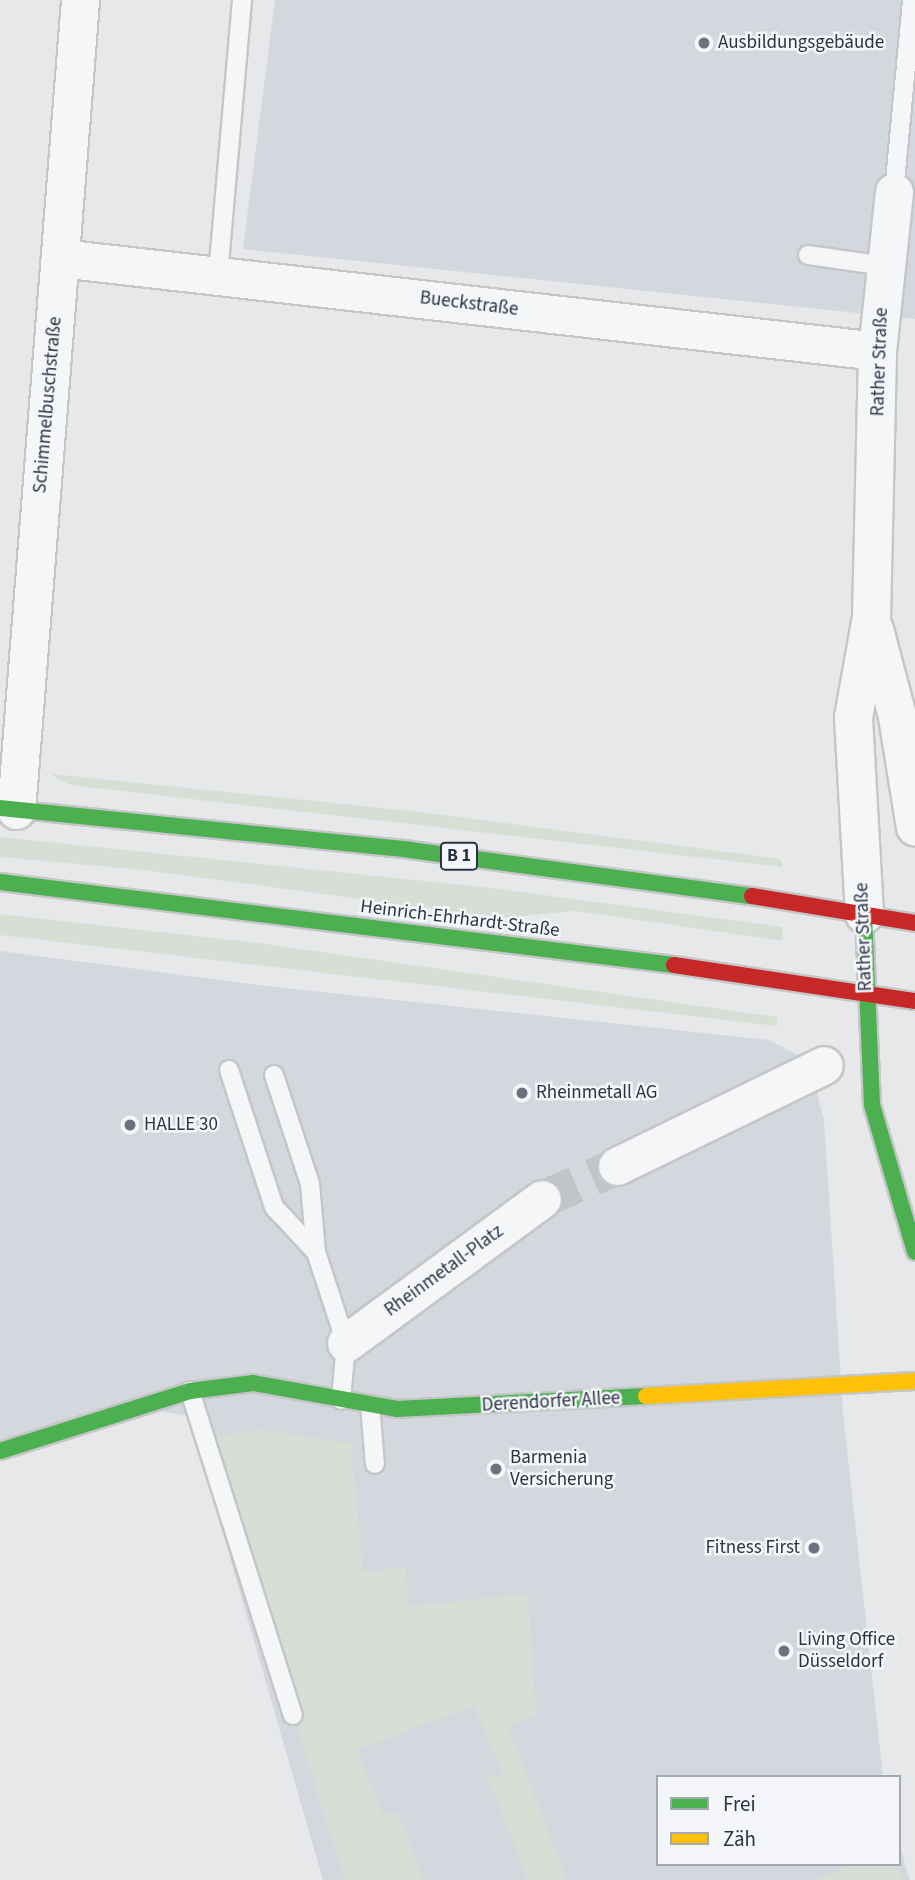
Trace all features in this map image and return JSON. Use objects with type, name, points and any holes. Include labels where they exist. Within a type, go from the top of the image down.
[{"type":"main road","name":"B 1","points":[[8,809],[410,850],[915,923]]},
{"type":"main road","name":"Heinrich-Ehrhardt-Straße","points":[[0,882],[866,992],[915,1001]]},
{"type":"main road","name":"Rather Straße","points":[[864,914],[872,1105],[915,1252]]},
{"type":"main road","name":"Derendorfer Allee","points":[[0,1451],[190,1391],[253,1383],[370,1405],[424,1408],[915,1381]]},
{"type":"street","name":"Schimmelbuschstraße","points":[[8,809],[60,258],[80,0]]},
{"type":"street","name":"Rather Straße","points":[[864,914],[853,718],[871,617],[877,351],[894,192]]},
{"type":"street","name":"Bueckstraße","points":[[60,258],[877,351]]},
{"type":"street","name":"Rather Straße","points":[[871,617],[907,734],[915,827]]},
{"type":"street","points":[[617,1166],[824,1065]]},
{"type":"street","name":"Rheinmetall-Platz","points":[[346,1343],[542,1199]]},
{"type":"lane","points":[[218,275],[242,0]]},
{"type":"lane","points":[[894,192],[912,0]]},
{"type":"lane","points":[[808,255],[884,266]]},
{"type":"lane","points":[[854,739],[907,734]]},
{"type":"lane","points":[[229,1070],[275,1207],[316,1252]]},
{"type":"lane","points":[[274,1075],[310,1184],[316,1252],[346,1343],[341,1400]]},
{"type":"lane","points":[[190,1391],[293,1715]]},
{"type":"lane","points":[[370,1405],[375,1464]]},
{"type":"shaded area","points":[[275,0],[915,0],[915,319],[243,249]]},
{"type":"shaded area","points":[[51,774],[411,811],[774,858],[780,859],[783,867],[87,787],[68,784]]},
{"type":"shaded area","points":[[0,837],[492,888],[782,927],[783,941],[575,911],[502,918],[143,870],[0,857]]},
{"type":"shaded area","points":[[0,914],[266,944],[777,1017],[777,1026],[0,935]]},
{"type":"shaded area","points":[[0,951],[266,986],[769,1040],[809,1061],[824,1120],[843,1412],[883,1775],[656,1775],[656,1866],[901,1866],[901,1851],[910,1880],[323,1880],[189,1416],[152,1410],[0,1455]]},
{"type":"shaded area","points":[[262,1430],[351,1443],[363,1571],[406,1568],[408,1606],[528,1594],[536,1714],[508,1727],[567,1880],[528,1880],[487,1776],[503,1774],[474,1706],[357,1750],[383,1816],[397,1811],[424,1880],[345,1880],[205,1437]]},
{"type":"shaded area","points":[[847,1866],[899,1866],[904,1880],[815,1880]]},
{"type":"tunnel","points":[[542,1199],[617,1166]]},
{"type":"traffic: fast","points":[[0,808],[410,850],[752,896]]},
{"type":"traffic: fast","points":[[0,882],[674,965]]},
{"type":"traffic: fast","points":[[864,914],[872,1105],[915,1252]]},
{"type":"traffic: fast","points":[[0,1451],[190,1391],[253,1383],[397,1409],[646,1396]]},
{"type":"traffic: slow","points":[[646,1396],[915,1381]]},
{"type":"traffic: jam","points":[[752,896],[915,923]]},
{"type":"traffic: jam","points":[[674,965],[915,1001]]},
{"type":"place","name":"Ausbildungsgebäude","points":[[704,43]]},
{"type":"place","name":"Rheinmetall AG","points":[[522,1093]]},
{"type":"place","name":"HALLE 30","points":[[130,1125]]},
{"type":"place","name":"Barmenia Versicherung","points":[[496,1469]]},
{"type":"place","name":"Fitness First","points":[[814,1548]]},
{"type":"place","name":"Living Office Düsseldorf","points":[[784,1651]]}]
